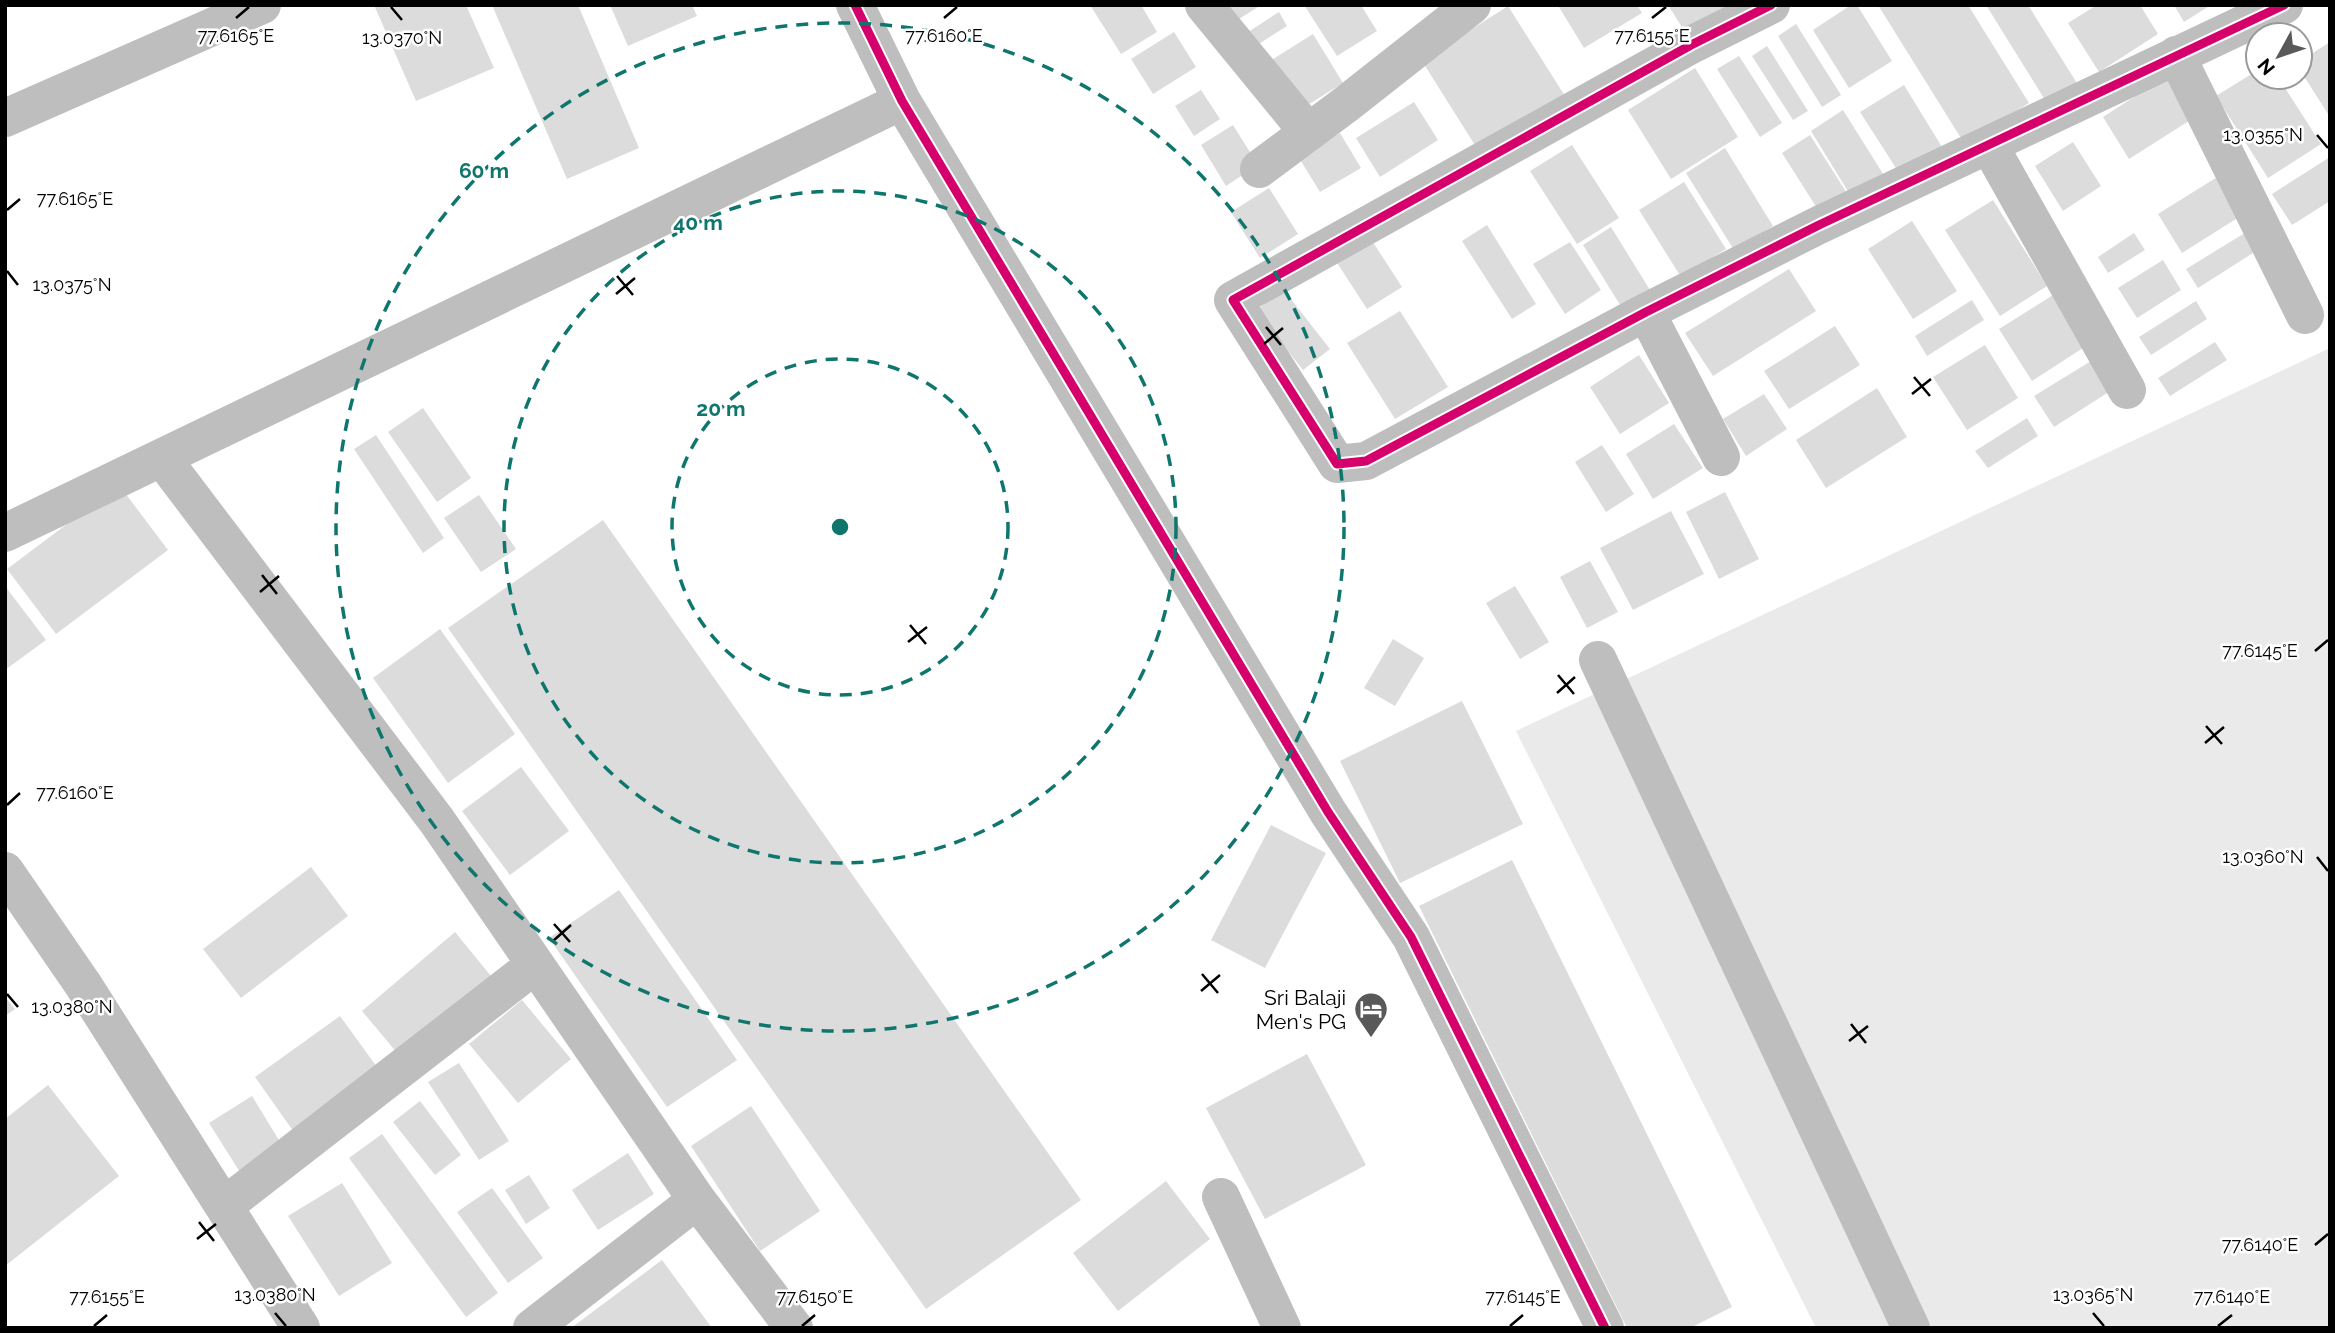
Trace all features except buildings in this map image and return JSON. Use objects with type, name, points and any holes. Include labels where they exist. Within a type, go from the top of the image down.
[{"type":"street","points":[[5,118],[262,5]]},
{"type":"street","points":[[855,5],[902,101],[1328,812],[1411,937],[1605,1328]]},
{"type":"street","points":[[1204,5],[1308,132]]},
{"type":"street","points":[[1259,169],[1308,132],[1430,18],[1472,5]]},
{"type":"street","points":[[1771,5],[1691,45],[1233,300],[1337,464],[1366,461],[1646,312],[1819,225],[2284,5]]},
{"type":"street","points":[[2176,55],[2305,315]]},
{"type":"street","points":[[5,533],[902,101]]},
{"type":"street","points":[[1989,145],[2127,390]]},
{"type":"street","points":[[1646,312],[1721,457]]},
{"type":"street","points":[[162,458],[436,821],[697,1200],[794,1328]]},
{"type":"street","points":[[1598,660],[1911,1328]]},
{"type":"street","points":[[5,871],[84,986],[301,1328]]},
{"type":"street","points":[[224,1206],[536,965]]},
{"type":"street","points":[[1221,1197],[1282,1328]]},
{"type":"street","points":[[532,1328],[697,1200]]},
{"type":"shaded area","points":[[2330,348],[2330,1328],[1816,1328],[1516,731]]},
{"type":"cycle path","points":[[855,5],[902,101],[1328,812],[1411,937],[1605,1328]]},
{"type":"cycle path","points":[[1771,5],[1691,45],[1233,300],[1337,464],[1366,461],[1646,312],[1819,225],[2284,5]]},
{"type":"place","name":"Sri Balaji Men's PG","points":[[1371,1039]]}]
